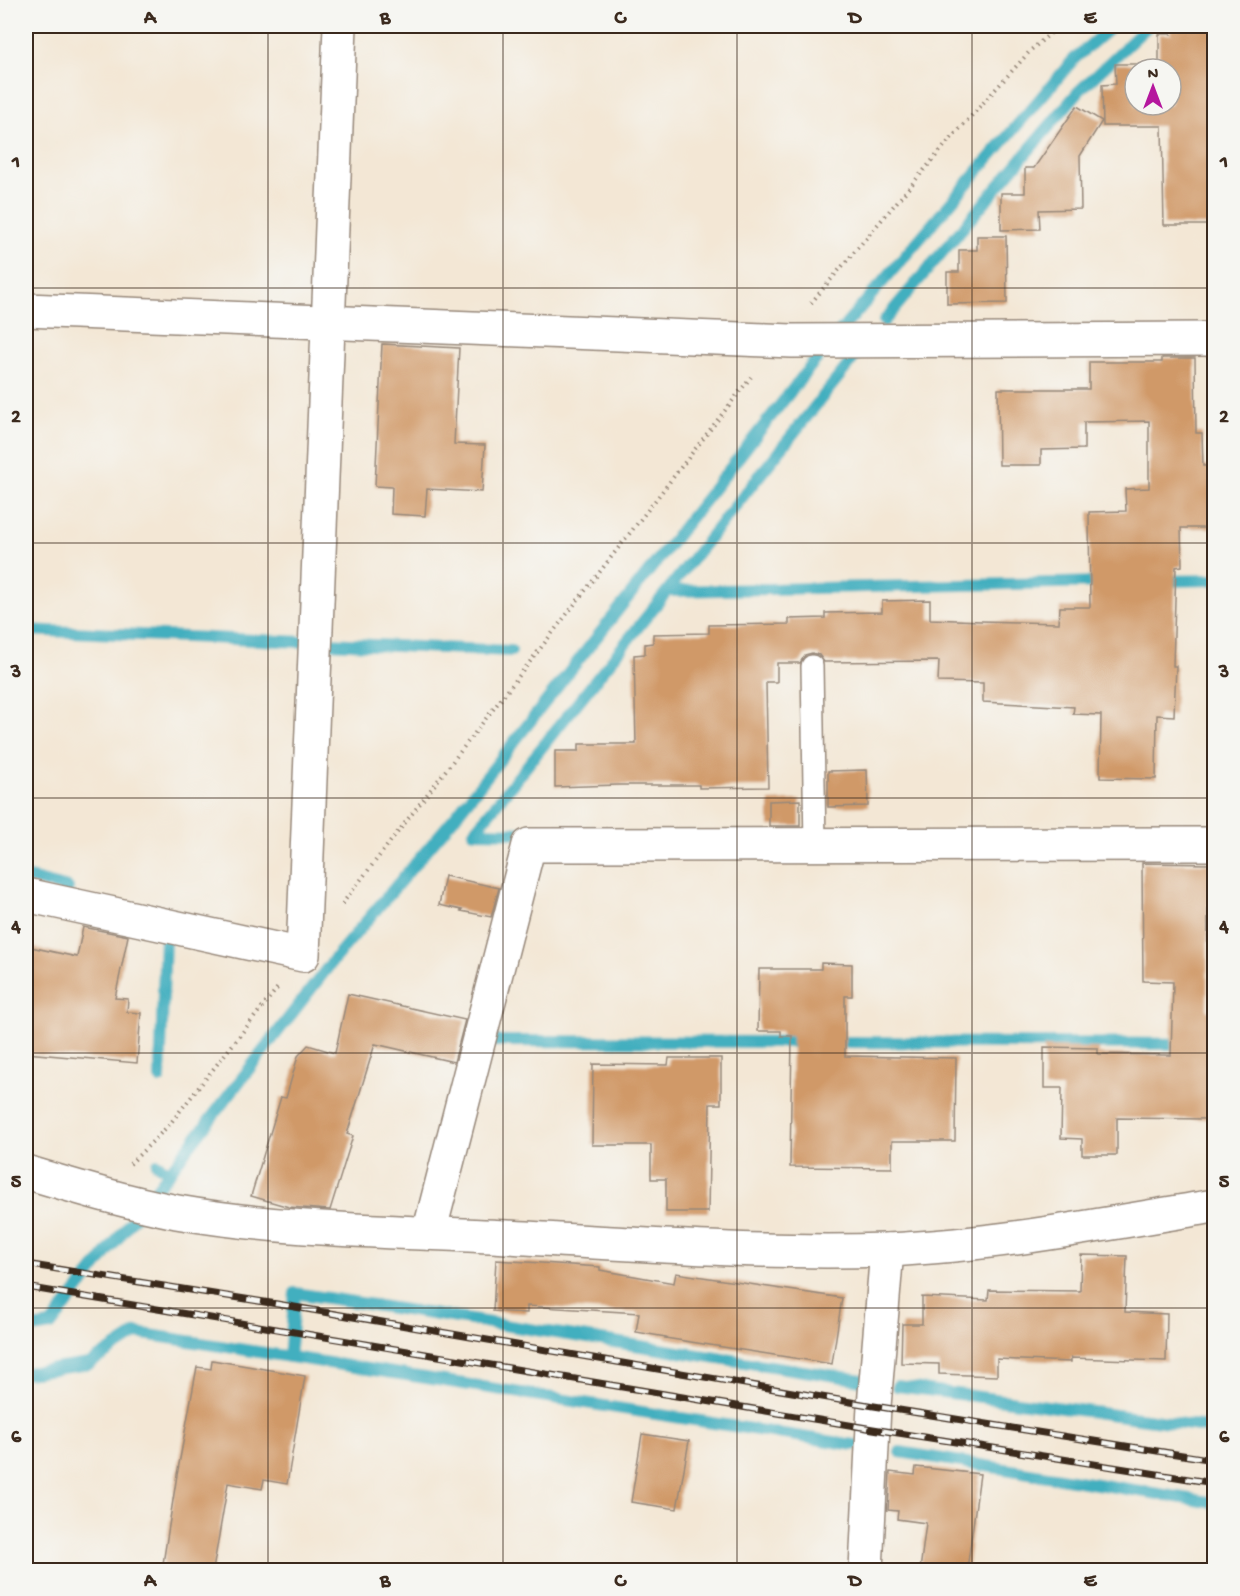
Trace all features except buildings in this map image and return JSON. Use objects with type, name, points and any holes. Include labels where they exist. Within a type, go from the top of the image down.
[{"type":"street","points":[[26,895],[303,955],[340,26]]},
{"type":"street","points":[[26,310],[786,340],[1215,339]]},
{"type":"street","points":[[429,1233],[529,845],[1215,844]]},
{"type":"street","points":[[26,1172],[177,1212],[303,1228],[728,1249],[887,1250],[1039,1236],[1215,1206]]},
{"type":"street","points":[[866,1570],[874,1406],[887,1250]]},
{"type":"lane","points":[[812,666],[814,845]]},
{"type":"path","points":[[339,908],[786,340],[955,134],[1031,50],[1059,26]]},
{"type":"path","points":[[106,1195],[169,1125],[303,955]]},
{"type":"waterway","points":[[26,1329],[51,1325],[335,958],[454,818],[814,362],[1074,59],[1112,26]]},
{"type":"waterway","points":[[884,321],[1079,91],[1148,26]]},
{"type":"waterway","points":[[474,832],[857,354]]},
{"type":"waterway","points":[[1162,581],[1214,580]]},
{"type":"waterway","points":[[668,591],[1105,582]]},
{"type":"waterway","points":[[26,630],[304,642]]},
{"type":"waterway","points":[[327,643],[511,651]]},
{"type":"waterway","points":[[474,832],[533,833]]},
{"type":"waterway","points":[[26,877],[68,888]]},
{"type":"waterway","points":[[160,1078],[165,938]]},
{"type":"waterway","points":[[494,1041],[808,1042]]},
{"type":"waterway","points":[[829,1042],[1214,1044]]},
{"type":"waterway","points":[[157,1164],[170,1172]]},
{"type":"waterway","points":[[289,1357],[295,1293],[862,1380]]},
{"type":"waterway","points":[[26,1373],[89,1364],[137,1333],[854,1445]]},
{"type":"waterway","points":[[897,1386],[1214,1428]]},
{"type":"waterway","points":[[900,1452],[1214,1503]]},
{"type":"railway","points":[[26,1264],[277,1304],[874,1406],[1214,1460]]},
{"type":"railway","points":[[26,1287],[873,1429],[1214,1483]]}]
